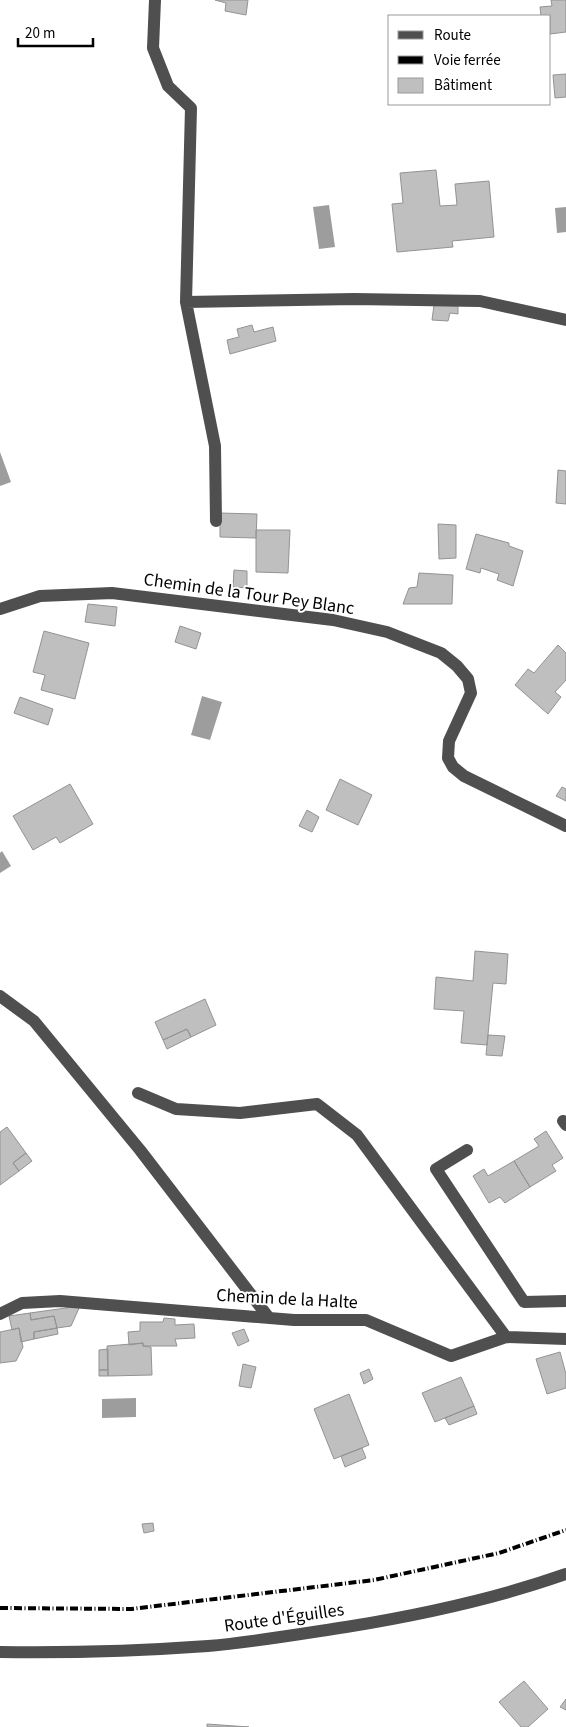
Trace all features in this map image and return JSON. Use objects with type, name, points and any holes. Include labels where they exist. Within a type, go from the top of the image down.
[{"type":"street","points":[[155,0],[153,48],[168,86],[192,108],[186,302],[215,446],[216,521]]},
{"type":"street","points":[[186,302],[480,301],[566,320]]},
{"type":"street","name":"Chemin de la Tour Pey Blanc","points":[[0,609],[40,596],[112,593],[333,620],[388,632],[441,653],[457,666],[468,679],[470,693],[449,741],[448,758],[453,767],[464,776],[566,826]]},
{"type":"street","points":[[0,996],[34,1021],[140,1150],[269,1318]]},
{"type":"street","points":[[138,1093],[176,1109],[240,1113],[317,1104],[358,1135],[506,1337]]},
{"type":"street","points":[[467,1150],[436,1169],[524,1302],[566,1301]]},
{"type":"street","name":"Chemin de la Halte","points":[[0,1314],[22,1303],[60,1301],[294,1320],[366,1320],[451,1356],[506,1337],[566,1339]]},
{"type":"street","name":"Route d'Éguilles","points":[[0,1652],[46,1653],[208,1646],[284,1637],[371,1623],[451,1607],[542,1583],[566,1574]]},
{"type":"shaded area","points":[[329,205],[335,247],[319,249],[313,207]]},
{"type":"shaded area","points":[[566,207],[566,232],[557,233],[555,208]]},
{"type":"shaded area","points":[[0,452],[11,482],[0,486]]},
{"type":"shaded area","points":[[202,696],[222,702],[210,740],[191,735]]},
{"type":"shaded area","points":[[2,851],[11,866],[0,873],[0,853]]},
{"type":"shaded area","points":[[136,1398],[136,1417],[102,1418],[102,1399]]},
{"type":"building","points":[[215,0],[248,0],[246,15],[225,11],[226,3]]},
{"type":"building","points":[[551,0],[566,0],[566,32],[551,34],[551,15],[541,15],[540,7],[552,6]]},
{"type":"building","points":[[566,74],[566,97],[555,98],[553,75]]},
{"type":"building","points":[[436,170],[440,206],[457,205],[455,184],[489,181],[494,237],[452,241],[453,247],[397,252],[392,204],[403,203],[400,173]]},
{"type":"building","points":[[434,305],[458,306],[458,314],[450,313],[448,321],[432,320]]},
{"type":"building","points":[[252,325],[254,332],[273,327],[276,341],[230,354],[227,340],[239,337],[237,329]]},
{"type":"building","points":[[558,470],[566,471],[566,504],[556,503]]},
{"type":"building","points":[[220,513],[257,514],[256,538],[220,537]]},
{"type":"building","points":[[438,524],[456,525],[456,558],[439,559]]},
{"type":"building","points":[[256,530],[290,530],[288,573],[256,572]]},
{"type":"building","points":[[476,534],[509,543],[509,546],[523,551],[513,586],[497,580],[499,574],[481,568],[480,573],[466,569]]},
{"type":"building","points":[[234,570],[247,571],[247,588],[233,587]]},
{"type":"building","points":[[419,573],[453,575],[452,604],[403,604],[409,588],[417,587]]},
{"type":"building","points":[[88,604],[117,607],[115,626],[85,622]]},
{"type":"building","points":[[180,626],[201,633],[196,649],[175,642]]},
{"type":"building","points":[[44,631],[89,643],[75,699],[41,690],[45,675],[33,672]]},
{"type":"building","points":[[558,645],[566,653],[566,680],[555,692],[561,697],[548,714],[515,685],[528,669],[534,673]]},
{"type":"building","points":[[20,697],[53,709],[48,725],[14,713]]},
{"type":"building","points":[[340,779],[372,795],[358,825],[326,810]]},
{"type":"building","points":[[70,784],[93,824],[60,843],[56,837],[33,850],[13,816]]},
{"type":"building","points":[[562,787],[566,789],[566,801],[556,796]]},
{"type":"building","points":[[307,810],[319,817],[312,832],[299,826]]},
{"type":"building","points":[[475,951],[508,954],[506,984],[493,983],[487,1045],[461,1043],[464,1011],[434,1009],[436,977],[473,981]]},
{"type":"building","points":[[205,999],[216,1025],[191,1037],[187,1029],[163,1040],[155,1022]]},
{"type":"building","points":[[187,1029],[191,1037],[167,1049],[163,1040]]},
{"type":"building","points":[[488,1035],[505,1036],[502,1056],[486,1055]]},
{"type":"building","points":[[7,1127],[26,1153],[13,1163],[19,1171],[0,1185],[0,1132]]},
{"type":"building","points":[[546,1131],[563,1158],[552,1165],[556,1171],[530,1187],[514,1161],[539,1146],[534,1139]]},
{"type":"building","points":[[26,1153],[32,1161],[19,1171],[13,1163]]},
{"type":"building","points":[[514,1161],[530,1187],[505,1203],[500,1197],[489,1203],[473,1176],[484,1169],[488,1176]]},
{"type":"building","points":[[80,1306],[71,1326],[57,1328],[54,1316],[31,1320],[30,1313]]},
{"type":"building","points":[[30,1313],[31,1320],[54,1316],[57,1328],[34,1332],[34,1339],[21,1342],[19,1328],[12,1330],[9,1316]]},
{"type":"building","points":[[164,1318],[175,1319],[175,1325],[194,1324],[195,1338],[175,1339],[177,1346],[143,1346],[143,1343],[129,1345],[128,1332],[140,1331],[140,1322],[163,1322]]},
{"type":"building","points":[[19,1328],[23,1347],[16,1361],[0,1363],[0,1332]]},
{"type":"building","points":[[57,1328],[58,1334],[34,1339],[34,1332]]},
{"type":"building","points":[[244,1329],[249,1341],[238,1346],[232,1333]]},
{"type":"building","points":[[143,1343],[143,1346],[151,1347],[152,1375],[108,1376],[107,1346]]},
{"type":"building","points":[[108,1349],[108,1370],[99,1370],[99,1350]]},
{"type":"building","points":[[560,1352],[566,1374],[566,1388],[547,1394],[536,1359]]},
{"type":"building","points":[[243,1364],[256,1367],[251,1388],[239,1386]]},
{"type":"building","points":[[369,1369],[373,1379],[364,1384],[360,1373]]},
{"type":"building","points":[[99,1370],[108,1370],[108,1376],[99,1376]]},
{"type":"building","points":[[461,1377],[474,1406],[435,1422],[422,1393]]},
{"type":"building","points":[[349,1394],[369,1445],[334,1459],[314,1409]]},
{"type":"building","points":[[474,1406],[477,1414],[449,1425],[445,1418]]},
{"type":"building","points":[[362,1448],[366,1458],[345,1467],[341,1456]]},
{"type":"building","points":[[153,1523],[154,1531],[144,1533],[142,1524]]},
{"type":"building","points":[[524,1681],[548,1709],[528,1727],[521,1727],[499,1702]]},
{"type":"building","points":[[566,1699],[566,1710],[560,1707]]},
{"type":"building","points":[[207,1724],[249,1727],[207,1727]]},
{"type":"railway","points":[[0,1608],[131,1609],[374,1580],[499,1553],[566,1530]]}]
